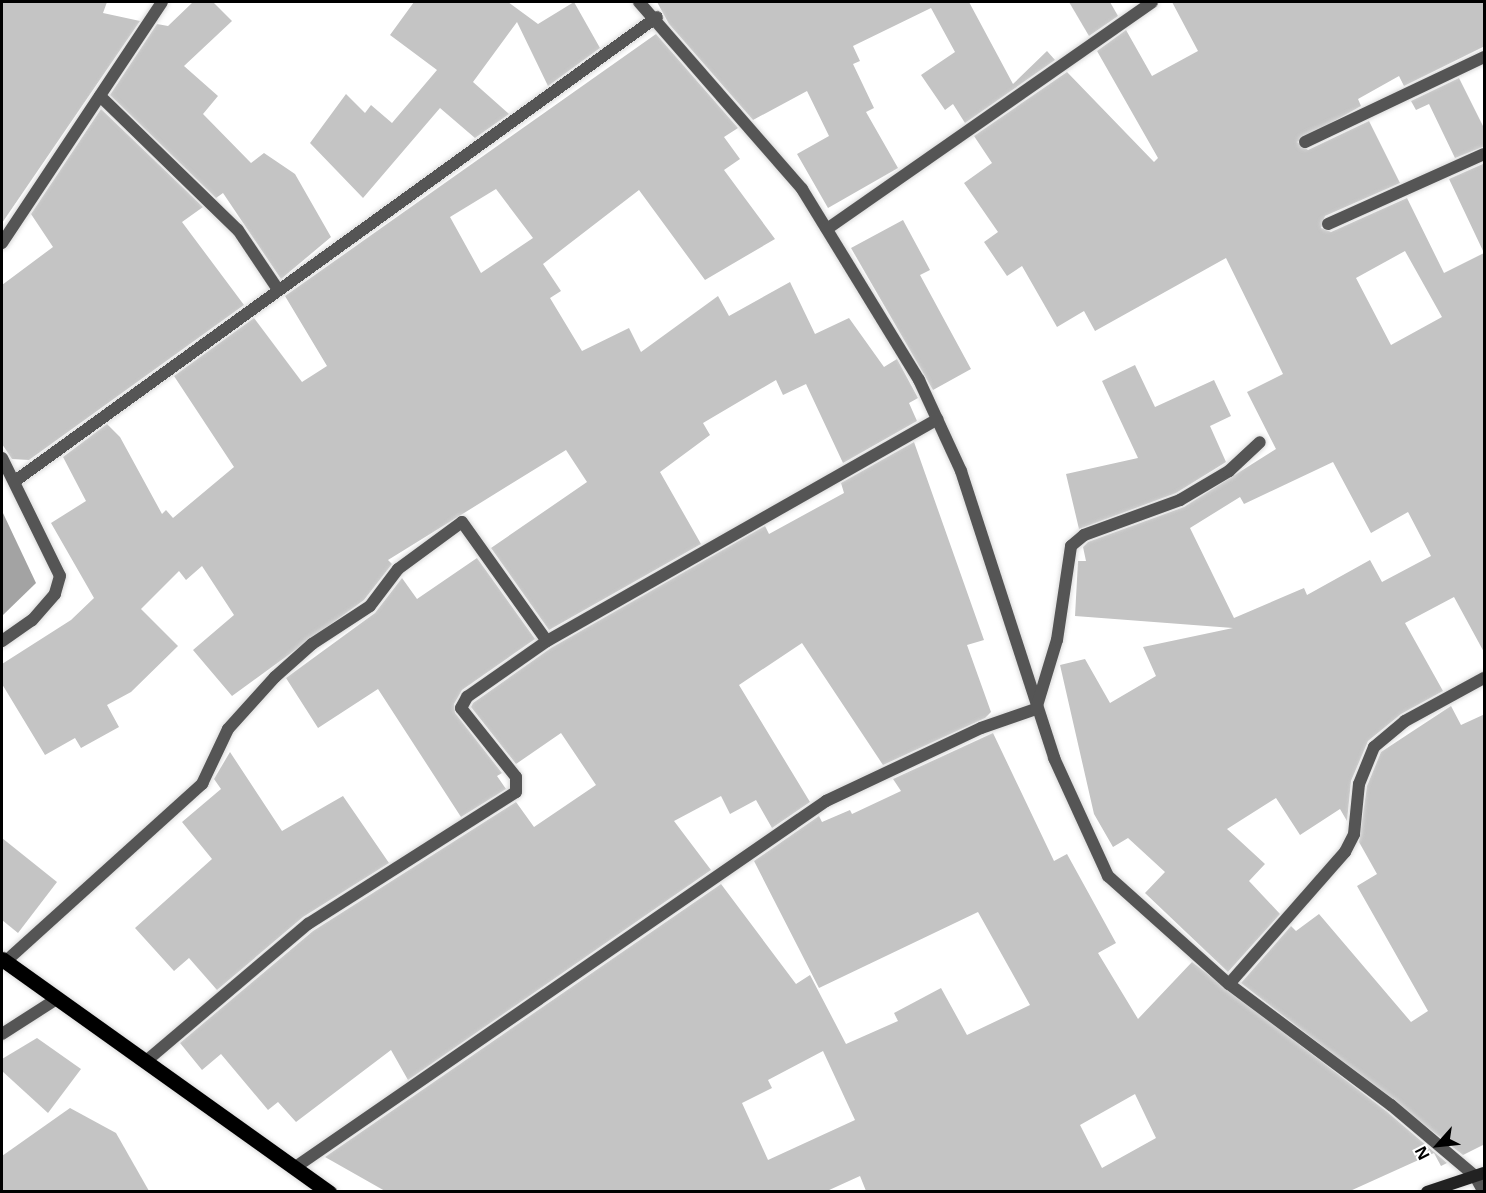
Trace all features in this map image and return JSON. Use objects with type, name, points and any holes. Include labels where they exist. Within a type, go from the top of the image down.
[{"type":"main road","points":[[3,960],[55,1000],[297,1166],[329,1191]]},
{"type":"main road","points":[[1427,1191],[1480,1174]]},
{"type":"street","points":[[2,243],[162,2]]},
{"type":"street","points":[[639,2],[657,17],[802,189],[937,419],[961,471],[1036,709],[1087,838],[1108,876],[1229,984],[1480,1174],[1485,1191]]},
{"type":"street","points":[[827,229],[1152,2]]},
{"type":"street","points":[[15,481],[175,369],[277,288],[657,17]]},
{"type":"street","points":[[1305,142],[1485,57]]},
{"type":"street","points":[[100,96],[238,230],[277,288]]},
{"type":"street","points":[[1328,224],[1485,154]]},
{"type":"street","points":[[145,1062],[308,924],[516,792],[516,777],[461,708],[466,697],[547,641],[937,419]]},
{"type":"street","points":[[1036,709],[1057,640],[1071,546],[1084,535],[1180,500],[1229,471],[1260,442]]},
{"type":"street","points":[[2,458],[60,576],[55,594],[32,620],[2,641]]},
{"type":"street","points":[[3,960],[202,784],[228,729],[275,677],[312,644],[370,606],[398,569],[462,522],[547,641]]},
{"type":"street","points":[[1229,984],[1345,852],[1354,834],[1359,784],[1374,747],[1405,721],[1485,678]]},
{"type":"street","points":[[297,1166],[826,801],[981,728],[1036,709]]},
{"type":"street","points":[[2,1034],[55,1000]]},
{"type":"shaded area","points":[[2,511],[36,583],[2,616]]},
{"type":"building","points":[[2,2],[107,2],[103,13],[140,21],[2,223]]},
{"type":"building","points":[[193,2],[213,2],[232,21],[184,66],[218,96],[203,114],[251,163],[264,153],[295,174],[331,237],[281,279],[223,193],[216,198],[110,95],[157,24],[168,26]]},
{"type":"building","points":[[414,2],[508,2],[538,24],[574,2],[600,48],[548,86],[517,22],[473,82],[509,114],[475,138],[440,108],[363,198],[310,143],[346,94],[365,113],[371,105],[392,123],[437,70],[390,35]]},
{"type":"building","points":[[657,2],[969,2],[1013,84],[1047,51],[1055,60],[965,123],[953,104],[945,110],[921,75],[955,52],[931,8],[853,46],[860,61],[853,64],[874,108],[866,112],[898,168],[828,208],[797,154],[829,136],[807,91],[753,120],[669,24]]},
{"type":"building","points":[[1069,2],[1110,2],[1118,16],[1089,36]]},
{"type":"building","points":[[1172,2],[1485,2],[1485,46],[1404,86],[1399,76],[1358,99],[1361,106],[1297,142],[1308,150],[1369,121],[1400,183],[1325,216],[1321,228],[1331,232],[1407,198],[1444,273],[1484,253],[1449,179],[1485,163],[1485,654],[1454,597],[1405,623],[1443,691],[1401,714],[1368,741],[1351,781],[1347,821],[1340,809],[1300,835],[1276,798],[1227,829],[1265,864],[1249,881],[1280,914],[1228,972],[1145,893],[1165,872],[1128,838],[1113,847],[1094,814],[1060,665],[1085,659],[1110,703],[1156,676],[1143,647],[1233,628],[1075,616],[1078,561],[1086,561],[1083,547],[1088,542],[1184,507],[1276,449],[1247,392],[1283,374],[1226,258],[1095,331],[1084,311],[1057,327],[1022,266],[1007,276],[984,242],[998,232],[964,183],[992,163],[974,136],[1067,72],[1154,162],[1158,158],[1097,51],[1126,30],[1152,76],[1198,51]],"holes":[[[1405,251],[1442,317],[1391,345],[1356,278]],[[1333,462],[1371,533],[1408,512],[1431,556],[1382,582],[1370,560],[1307,595],[1304,588],[1234,618],[1190,528],[1240,497],[1244,504]]]},
{"type":"building","points":[[656,34],[738,128],[724,137],[740,159],[724,170],[775,239],[705,280],[639,190],[543,264],[561,291],[550,298],[582,351],[629,328],[641,352],[718,296],[729,316],[790,282],[815,334],[849,318],[884,367],[897,359],[918,398],[909,403],[917,421],[843,463],[806,384],[783,395],[776,380],[703,423],[710,435],[660,472],[701,544],[549,630],[491,548],[587,482],[566,450],[388,560],[392,564],[364,600],[232,696],[193,650],[234,615],[202,566],[186,580],[179,571],[141,609],[178,646],[131,692],[107,705],[119,727],[81,748],[75,738],[45,755],[2,684],[2,664],[71,620],[94,598],[51,523],[86,501],[63,457],[107,424],[120,437],[162,514],[166,510],[173,518],[234,467],[174,376],[254,318],[302,382],[327,366],[285,296]],"holes":[[[496,189],[533,238],[481,273],[450,217]]]},
{"type":"building","points":[[1459,78],[1485,130],[1485,146],[1455,158],[1429,104],[1416,110],[1411,101]]},
{"type":"building","points":[[101,109],[203,207],[182,222],[244,305],[29,460],[12,459],[2,444],[2,285],[53,247],[31,214]]},
{"type":"building","points":[[903,220],[930,270],[920,275],[971,369],[933,390],[851,248]]},
{"type":"building","points":[[1135,365],[1155,407],[1214,380],[1231,416],[1210,426],[1226,462],[1176,493],[1079,529],[1066,474],[1138,458],[1102,381]]},
{"type":"building","points":[[914,442],[984,640],[967,645],[991,712],[985,718],[883,765],[802,643],[739,685],[810,802],[772,828],[756,800],[730,814],[721,796],[674,821],[711,870],[408,1080],[391,1050],[296,1122],[278,1102],[268,1110],[221,1054],[202,1070],[180,1043],[313,931],[516,802],[534,827],[596,785],[561,733],[516,764],[471,707],[473,703],[551,648],[765,526],[769,534],[844,493],[841,483]]},
{"type":"building","points":[[477,558],[535,639],[462,690],[454,704],[455,713],[502,773],[497,776],[506,789],[461,817],[378,689],[318,728],[286,678],[375,613],[402,578],[417,599]]},
{"type":"building","points":[[1451,706],[1461,725],[1485,714],[1485,1144],[1463,1155],[1241,983],[1291,926],[1296,931],[1319,914],[1411,1022],[1428,1011],[1357,886],[1377,874],[1359,842],[1367,786],[1381,752]]},
{"type":"building","points":[[993,733],[1054,861],[1067,854],[1116,943],[1098,953],[1138,1019],[1192,962],[1386,1111],[1447,1163],[1441,1166],[1434,1153],[1350,1191],[866,1191],[860,1176],[827,1191],[385,1191],[325,1157],[721,884],[796,984],[810,975],[846,1044],[898,1021],[894,1013],[941,988],[967,1035],[1030,1005],[978,912],[819,988],[754,861],[819,816],[822,822],[850,810],[852,814],[901,791],[893,779]],"holes":[[[823,1051],[855,1120],[768,1160],[742,1103],[772,1088],[768,1080]],[[1135,1094],[1156,1138],[1102,1168],[1080,1125]]]},
{"type":"building","points":[[230,752],[282,831],[343,796],[389,863],[303,917],[217,990],[189,958],[174,971],[135,928],[212,859],[182,822],[221,789],[214,779]]},
{"type":"building","points":[[2,838],[57,882],[18,933],[2,920]]},
{"type":"building","points":[[37,1038],[81,1069],[48,1113],[2,1071],[2,1059]]},
{"type":"building","points":[[70,1108],[116,1133],[149,1191],[2,1191],[2,1156]]}]
